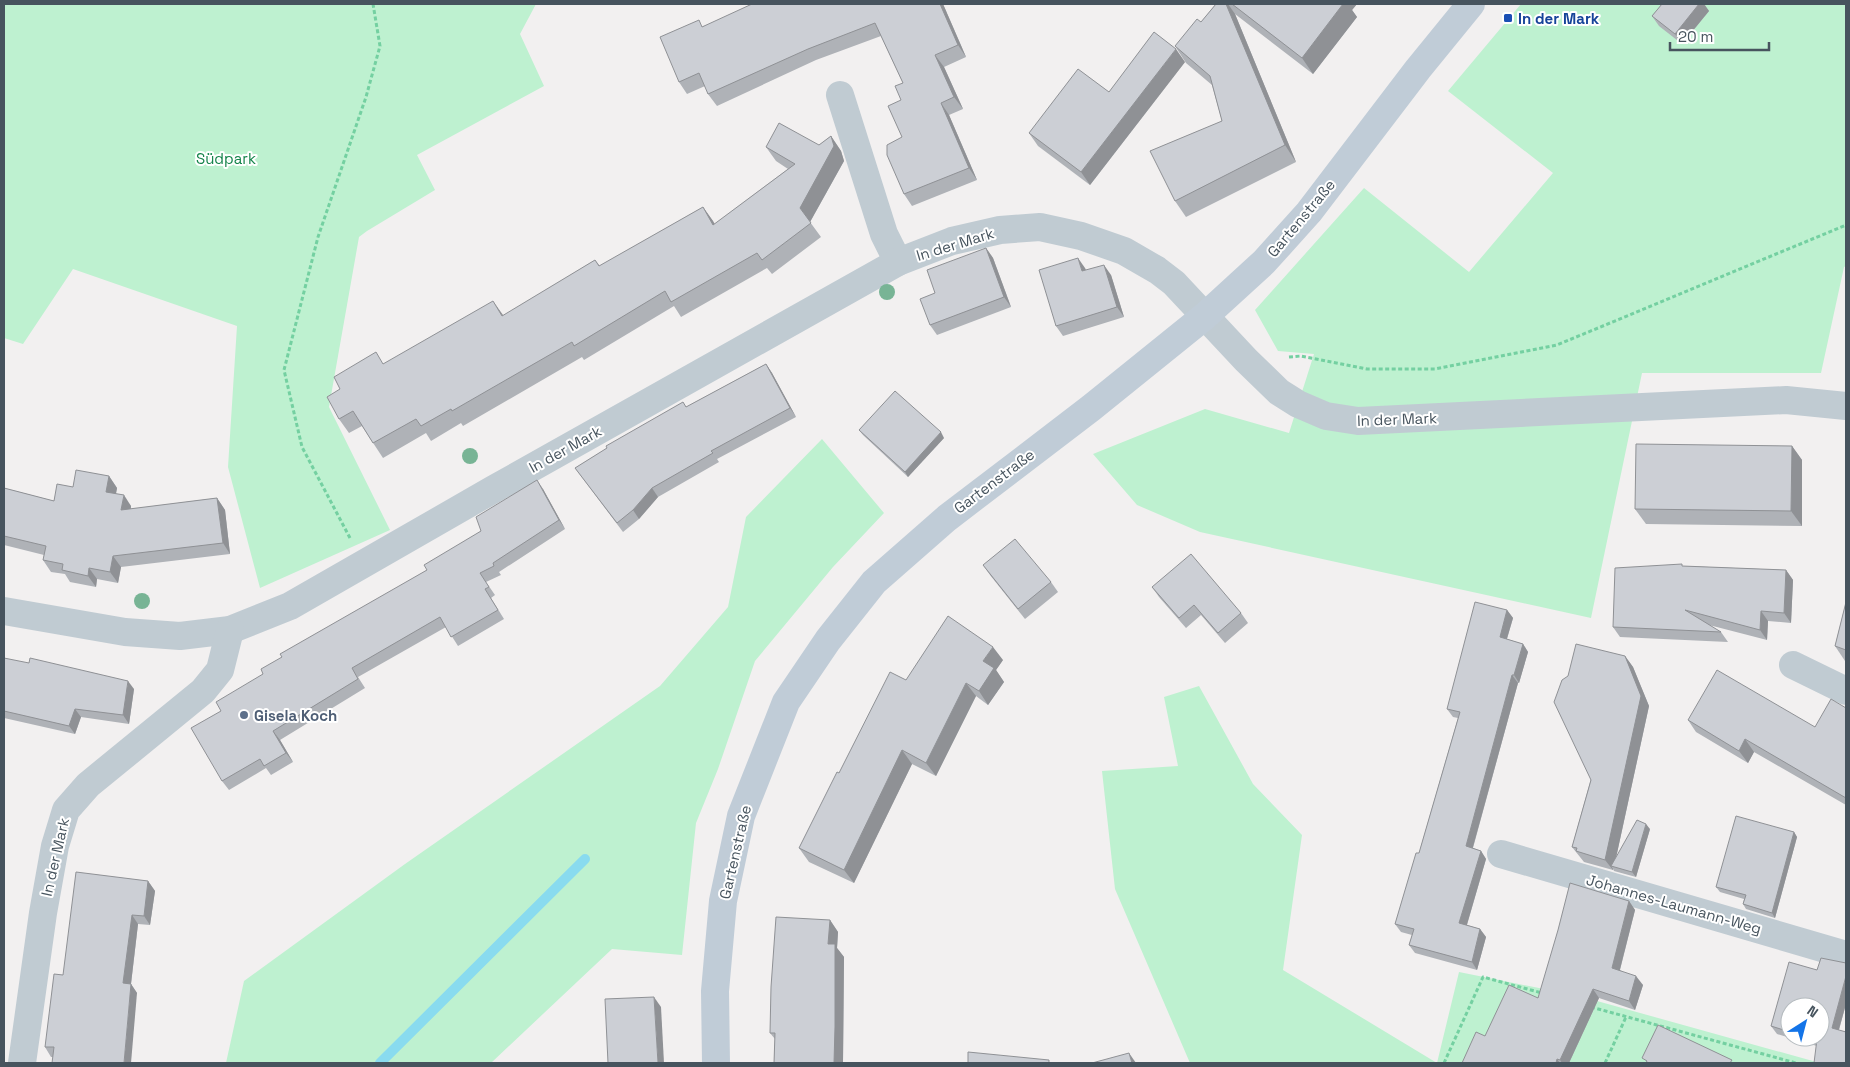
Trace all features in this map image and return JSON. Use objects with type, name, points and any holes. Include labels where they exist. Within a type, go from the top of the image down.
[{"type":"street","name":"Gartenstraße","points":[[716,1063],[715,991],[723,901],[741,816],[786,702],[828,640],[874,582],[947,518],[1091,408],[1205,316],[1264,262],[1309,212],[1418,69],[1471,4]]},
{"type":"street","name":"In der Mark","points":[[840,95],[884,234],[898,262]]},
{"type":"street","name":"In der Mark","points":[[4,611],[125,632],[180,636],[230,630],[290,606],[898,262],[962,239],[1000,230],[1040,227],[1082,236],[1124,251],[1157,270],[1174,283],[1246,360],[1279,392],[1298,404],[1326,416],[1358,422],[1786,400],[1846,406]]},
{"type":"street","name":"In der Mark","points":[[22,1063],[54,846],[66,810],[88,785],[203,691],[220,670],[230,630]]},
{"type":"street","points":[[1793,665],[1846,691]]},
{"type":"street","name":"Johannes-Laumann-Weg","points":[[1501,854],[1846,955]]},
{"type":"path","points":[[340,518],[302,447],[284,370],[318,237],[366,97],[380,46],[373,4]]},
{"type":"path","points":[[1246,360],[1301,356],[1367,369],[1435,369],[1557,346],[1846,224]]},
{"type":"path","points":[[1444,1063],[1483,977],[1550,996]]},
{"type":"path","points":[[1588,1006],[1785,1062],[1796,1063]]},
{"type":"path","points":[[1605,1063],[1626,1017]]},
{"type":"green space","name":"Südpark","points":[[4,4],[536,4],[520,34],[544,86],[417,155],[435,190],[359,237],[329,407],[390,530],[260,588],[228,467],[237,326],[73,269],[23,344],[4,338]]},
{"type":"green space","points":[[1521,4],[1846,4],[1846,266],[1844,267],[1821,373],[1642,373],[1591,618],[1200,532],[1137,505],[1093,454],[1205,409],[1289,433],[1314,354],[1278,351],[1255,310],[1364,188],[1469,272],[1553,173],[1448,91]]},
{"type":"green space","points":[[822,439],[884,513],[833,567],[755,661],[718,769],[696,823],[682,955],[612,949],[491,1063],[226,1063],[244,981],[405,864],[660,686],[728,607],[746,517]]},
{"type":"green space","points":[[1199,686],[1253,784],[1302,835],[1283,970],[1437,1063],[1190,1063],[1115,889],[1102,771],[1178,766],[1164,697]]},
{"type":"green space","points":[[1459,972],[1579,996],[1820,1063],[1437,1063]]},
{"type":"building","points":[[752,4],[940,4],[958,45],[935,55],[954,97],[941,103],[969,168],[904,194],[887,155],[887,145],[902,137],[888,106],[901,100],[895,86],[903,83],[875,23],[808,49],[708,94],[699,73],[679,82],[660,37],[699,20],[702,27]]},
{"type":"building","points":[[1216,4],[1226,4],[1285,145],[1175,201],[1150,151],[1222,121],[1210,76],[1175,46],[1197,19],[1201,22]]},
{"type":"building","points":[[1232,4],[1343,4],[1302,58]]},
{"type":"building","points":[[1662,4],[1699,4],[1675,34],[1652,16]]},
{"type":"building","points":[[1154,32],[1176,49],[1081,172],[1029,133],[1078,69],[1109,92]]},
{"type":"building","points":[[779,123],[819,145],[831,136],[834,146],[800,208],[811,223],[762,260],[757,253],[671,302],[665,291],[574,346],[572,342],[452,411],[451,409],[421,426],[416,419],[373,443],[353,411],[339,419],[327,397],[340,389],[334,377],[376,352],[383,364],[493,301],[502,316],[595,260],[599,266],[703,207],[713,225],[795,164],[766,147]]},
{"type":"building","points":[[986,248],[1004,297],[930,325],[920,299],[935,293],[927,270]]},
{"type":"building","points":[[1078,258],[1082,271],[1104,265],[1117,307],[1056,326],[1039,270]]},
{"type":"building","points":[[766,364],[790,408],[711,451],[713,453],[652,488],[633,510],[617,523],[575,468],[607,448],[606,446],[683,402],[686,407]]},
{"type":"building","points":[[895,391],[941,432],[905,472],[859,430]]},
{"type":"building","points":[[1636,444],[1792,446],[1791,511],[1635,509]]},
{"type":"building","points":[[76,470],[109,476],[106,492],[124,495],[121,510],[217,498],[223,543],[113,556],[110,572],[89,568],[88,576],[62,570],[63,564],[43,560],[46,546],[4,536],[4,488],[54,501],[57,484],[73,487]]},
{"type":"building","points":[[537,480],[559,520],[493,563],[494,566],[480,573],[489,587],[485,589],[498,610],[451,637],[440,617],[352,668],[358,679],[273,731],[286,753],[264,766],[260,759],[222,781],[191,728],[221,711],[216,702],[263,674],[261,669],[282,657],[280,654],[427,570],[424,565],[481,531],[476,517]]},
{"type":"building","points":[[1015,539],[1051,582],[1018,609],[983,565]]},
{"type":"building","points":[[1191,554],[1241,613],[1218,633],[1194,605],[1179,618],[1152,587]]},
{"type":"building","points":[[1682,564],[1682,566],[1786,570],[1784,613],[1761,611],[1760,630],[1685,610],[1721,632],[1613,627],[1615,568]]},
{"type":"building","points":[[1475,602],[1507,610],[1500,637],[1523,644],[1514,675],[1512,675],[1466,846],[1481,851],[1459,923],[1480,929],[1472,962],[1409,945],[1414,929],[1395,924],[1416,853],[1419,853],[1460,712],[1447,709]]},
{"type":"building","points":[[1846,602],[1846,650],[1835,646]]},
{"type":"building","points":[[948,616],[993,647],[983,661],[994,668],[979,691],[966,683],[926,763],[902,750],[844,870],[799,848],[890,672],[906,680]]},
{"type":"building","points":[[1576,644],[1625,656],[1641,696],[1605,860],[1576,851],[1577,848],[1572,847],[1591,780],[1554,702],[1562,680],[1568,676]]},
{"type":"building","points":[[4,658],[29,663],[30,658],[128,681],[123,715],[75,709],[69,726],[4,711]]},
{"type":"building","points":[[1717,670],[1815,727],[1831,699],[1846,708],[1846,798],[1745,739],[1739,751],[1688,720]]},
{"type":"building","points":[[1736,816],[1794,832],[1772,913],[1743,904],[1746,895],[1716,887]]},
{"type":"building","points":[[1637,820],[1646,824],[1632,872],[1611,866]]},
{"type":"building","points":[[76,872],[148,881],[144,916],[132,915],[123,983],[131,984],[124,1063],[52,1063],[54,1047],[45,1047],[54,974],[63,975]]},
{"type":"building","points":[[1570,883],[1629,901],[1612,968],[1636,976],[1629,1001],[1593,989],[1560,1060],[1557,1059],[1556,1063],[1462,1063],[1476,1032],[1485,1036],[1509,985],[1538,998]]},
{"type":"building","points":[[776,917],[830,920],[828,944],[835,944],[834,1063],[774,1063],[775,1033],[770,1033]]},
{"type":"building","points":[[1821,958],[1846,963],[1846,976],[1832,1028],[1846,1032],[1846,1063],[1814,1063],[1816,1047],[1830,1047],[1830,997],[1780,997],[1780,1029],[1771,1026],[1789,962],[1817,970]]},
{"type":"building","points":[[654,997],[658,1063],[608,1063],[605,999]]},
{"type":"building","points":[[1658,1025],[1732,1060],[1730,1063],[1646,1063],[1647,1061],[1642,1058]]},
{"type":"building","points":[[968,1052],[1049,1060],[1049,1063],[968,1063]]},
{"type":"building","points":[[1129,1053],[1132,1063],[1092,1063]]},
{"type":"waterway","points":[[380,1063],[585,859]]},
{"type":"place","name":"In der Mark","points":[[1508,18]]},
{"type":"place","name":"Gisela Koch","points":[[244,715]]}]
